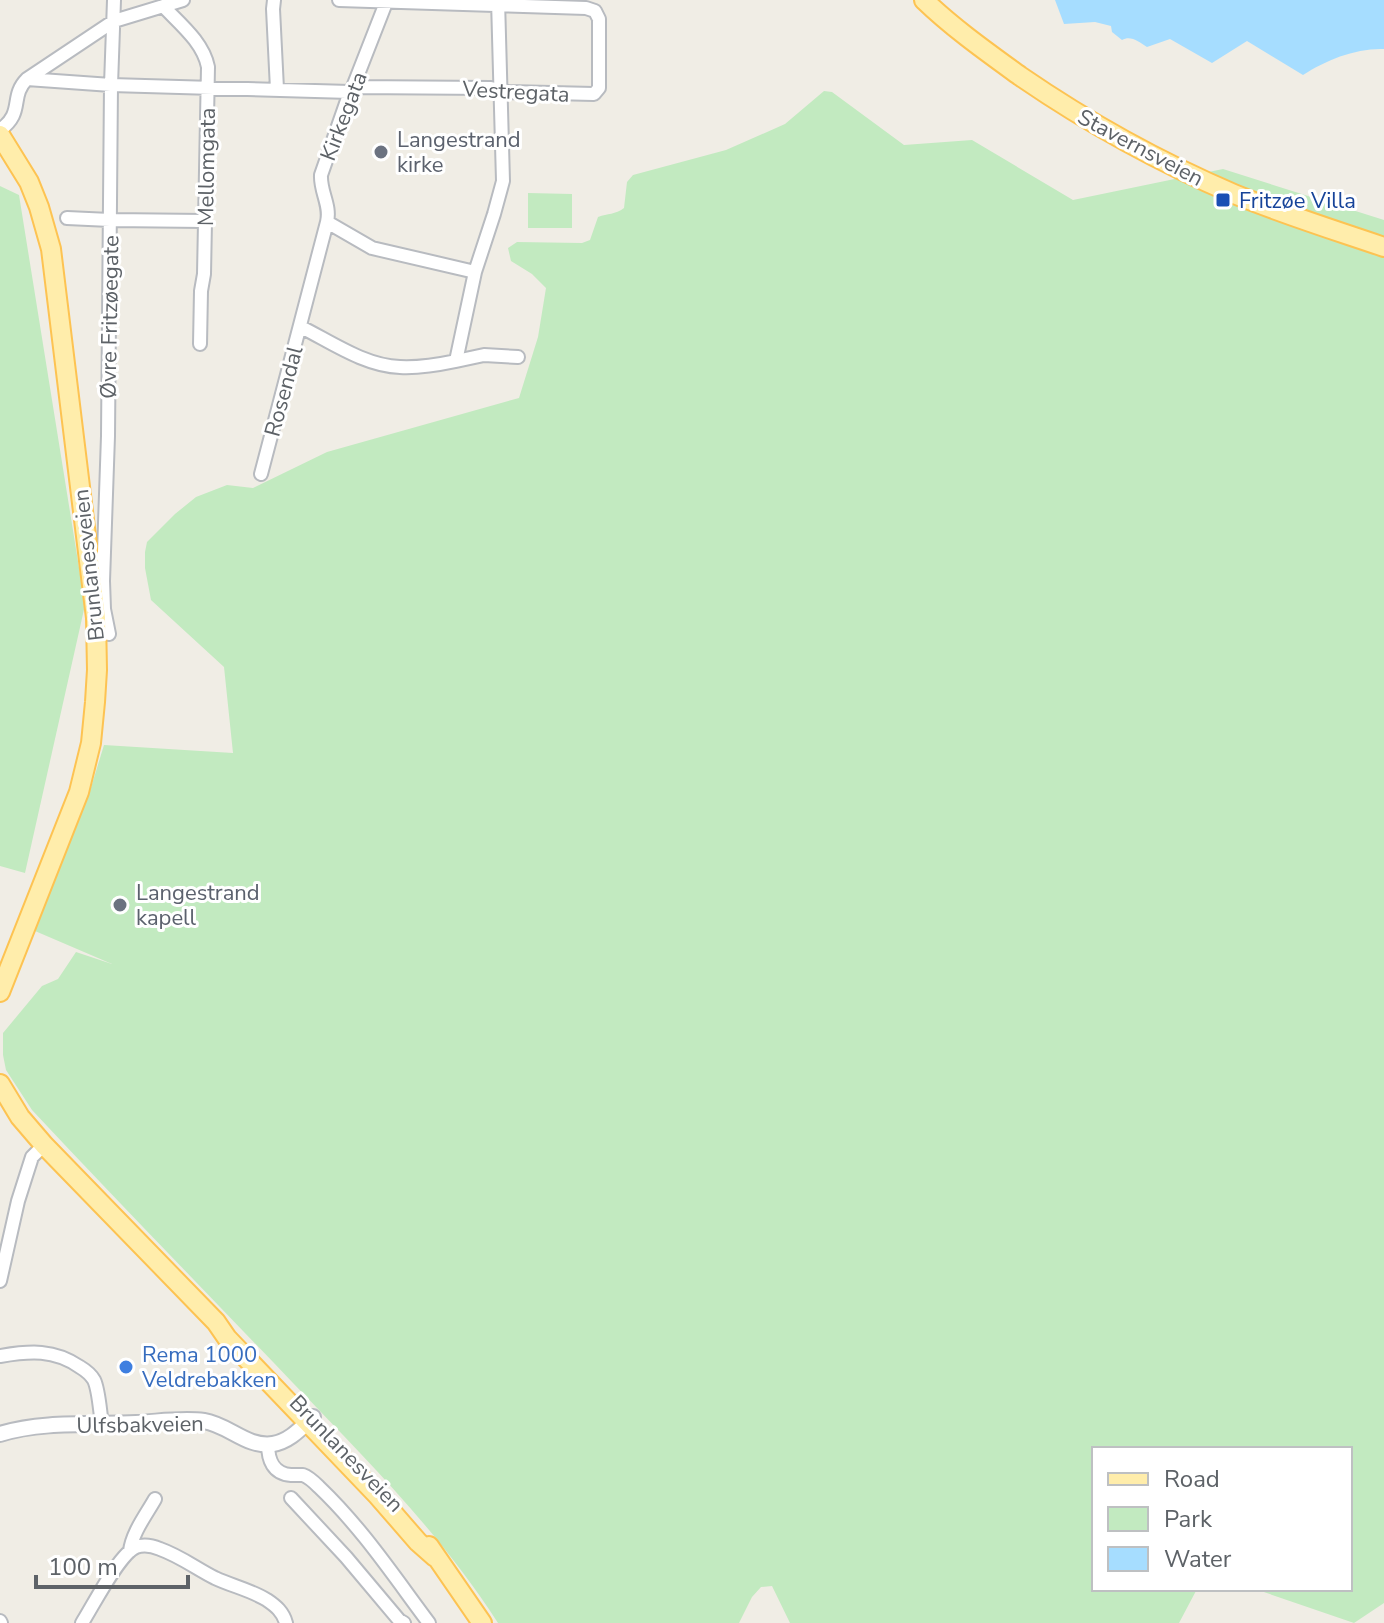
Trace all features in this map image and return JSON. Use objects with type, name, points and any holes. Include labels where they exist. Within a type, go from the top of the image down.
[{"type":"main road","name":"Stavernsveien","points":[[924,0],[984,50],[1034,86],[1145,152],[1257,203],[1384,247]]},
{"type":"main road","name":"Brunlanesveien","points":[[0,132],[29,182],[51,249],[93,585],[97,644],[95,702],[88,760],[79,792],[0,992]]},
{"type":"main road","name":"Brunlanesveien","points":[[0,1084],[20,1117],[44,1145],[216,1322],[231,1333],[418,1542],[435,1557],[482,1623]]},
{"type":"street","name":"Øvre Fritzøegate","points":[[109,634],[103,581],[114,0]]},
{"type":"street","points":[[0,132],[14,117],[18,90],[27,79],[114,21],[183,0]]},
{"type":"street","points":[[274,0],[277,89]]},
{"type":"street","points":[[339,0],[498,3],[503,181],[475,272],[456,361]]},
{"type":"street","name":"Kirkegata","points":[[301,327],[327,222],[328,208],[320,184],[321,175],[387,1]]},
{"type":"street","name":"Vestregata","points":[[27,79],[208,88],[491,88],[501,91],[596,93],[599,88],[599,19],[595,11],[498,3]]},
{"type":"street","name":"Mellomgata","points":[[163,6],[203,51],[208,67],[200,344]]},
{"type":"street","points":[[67,218],[205,221]]},
{"type":"street","points":[[327,222],[372,248],[475,272]]},
{"type":"street","name":"Rosendal","points":[[261,474],[301,327],[363,359],[396,368],[430,366],[484,355],[518,357]]},
{"type":"street","points":[[0,1281],[20,1192],[32,1157],[44,1145]]},
{"type":"street","points":[[0,1356],[35,1351],[52,1353],[85,1370],[94,1381],[102,1424]]},
{"type":"street","name":"Ulfsbakveien","points":[[0,1434],[19,1429],[201,1420],[227,1428],[249,1442],[268,1444]]},
{"type":"street","points":[[310,1420],[283,1442],[268,1444],[272,1465],[288,1475],[303,1475],[318,1486],[378,1553],[424,1621]]},
{"type":"street","points":[[291,1498],[404,1623]]},
{"type":"street","points":[[130,1551],[130,1545],[155,1499]]},
{"type":"street","points":[[82,1623],[116,1568],[130,1551],[143,1546],[162,1549],[215,1578],[266,1599],[279,1608],[286,1623]]},
{"type":"green space","points":[[824,91],[832,92],[904,145],[972,140],[1073,200],[1223,169],[1384,220],[1384,1603],[1354,1623],[1261,1591],[1352,1591],[1352,1447],[1092,1447],[1092,1591],[1196,1591],[1179,1623],[790,1623],[772,1586],[761,1587],[752,1597],[739,1623],[498,1623],[476,1590],[402,1498],[32,1110],[6,1070],[3,1033],[42,986],[58,979],[76,952],[112,964],[35,931],[89,794],[104,745],[233,753],[224,667],[151,600],[145,568],[147,542],[196,497],[227,485],[253,488],[327,452],[519,398],[538,337],[546,288],[532,274],[511,261],[508,248],[517,242],[582,243],[590,240],[598,217],[624,208],[627,182],[633,175],[726,150],[785,124]]},
{"type":"green space","points":[[0,186],[19,195],[85,605],[25,873],[0,866]]},
{"type":"green space","points":[[528,193],[572,194],[572,228],[528,228]]},
{"type":"water","points":[[1055,0],[1384,0],[1384,49],[1342,56],[1303,75],[1247,41],[1212,63],[1170,39],[1147,47],[1132,39],[1122,40],[1112,32],[1111,26],[1095,22],[1064,24]]},
{"type":"place","name":"Langestrand kirke","points":[[381,152]]},
{"type":"place","name":"Fritzøe Villa","points":[[1223,200]]},
{"type":"place","name":"Langestrand kapell","points":[[120,905]]},
{"type":"place","name":"Rema 1000 Veldrebakken","points":[[126,1367]]}]
